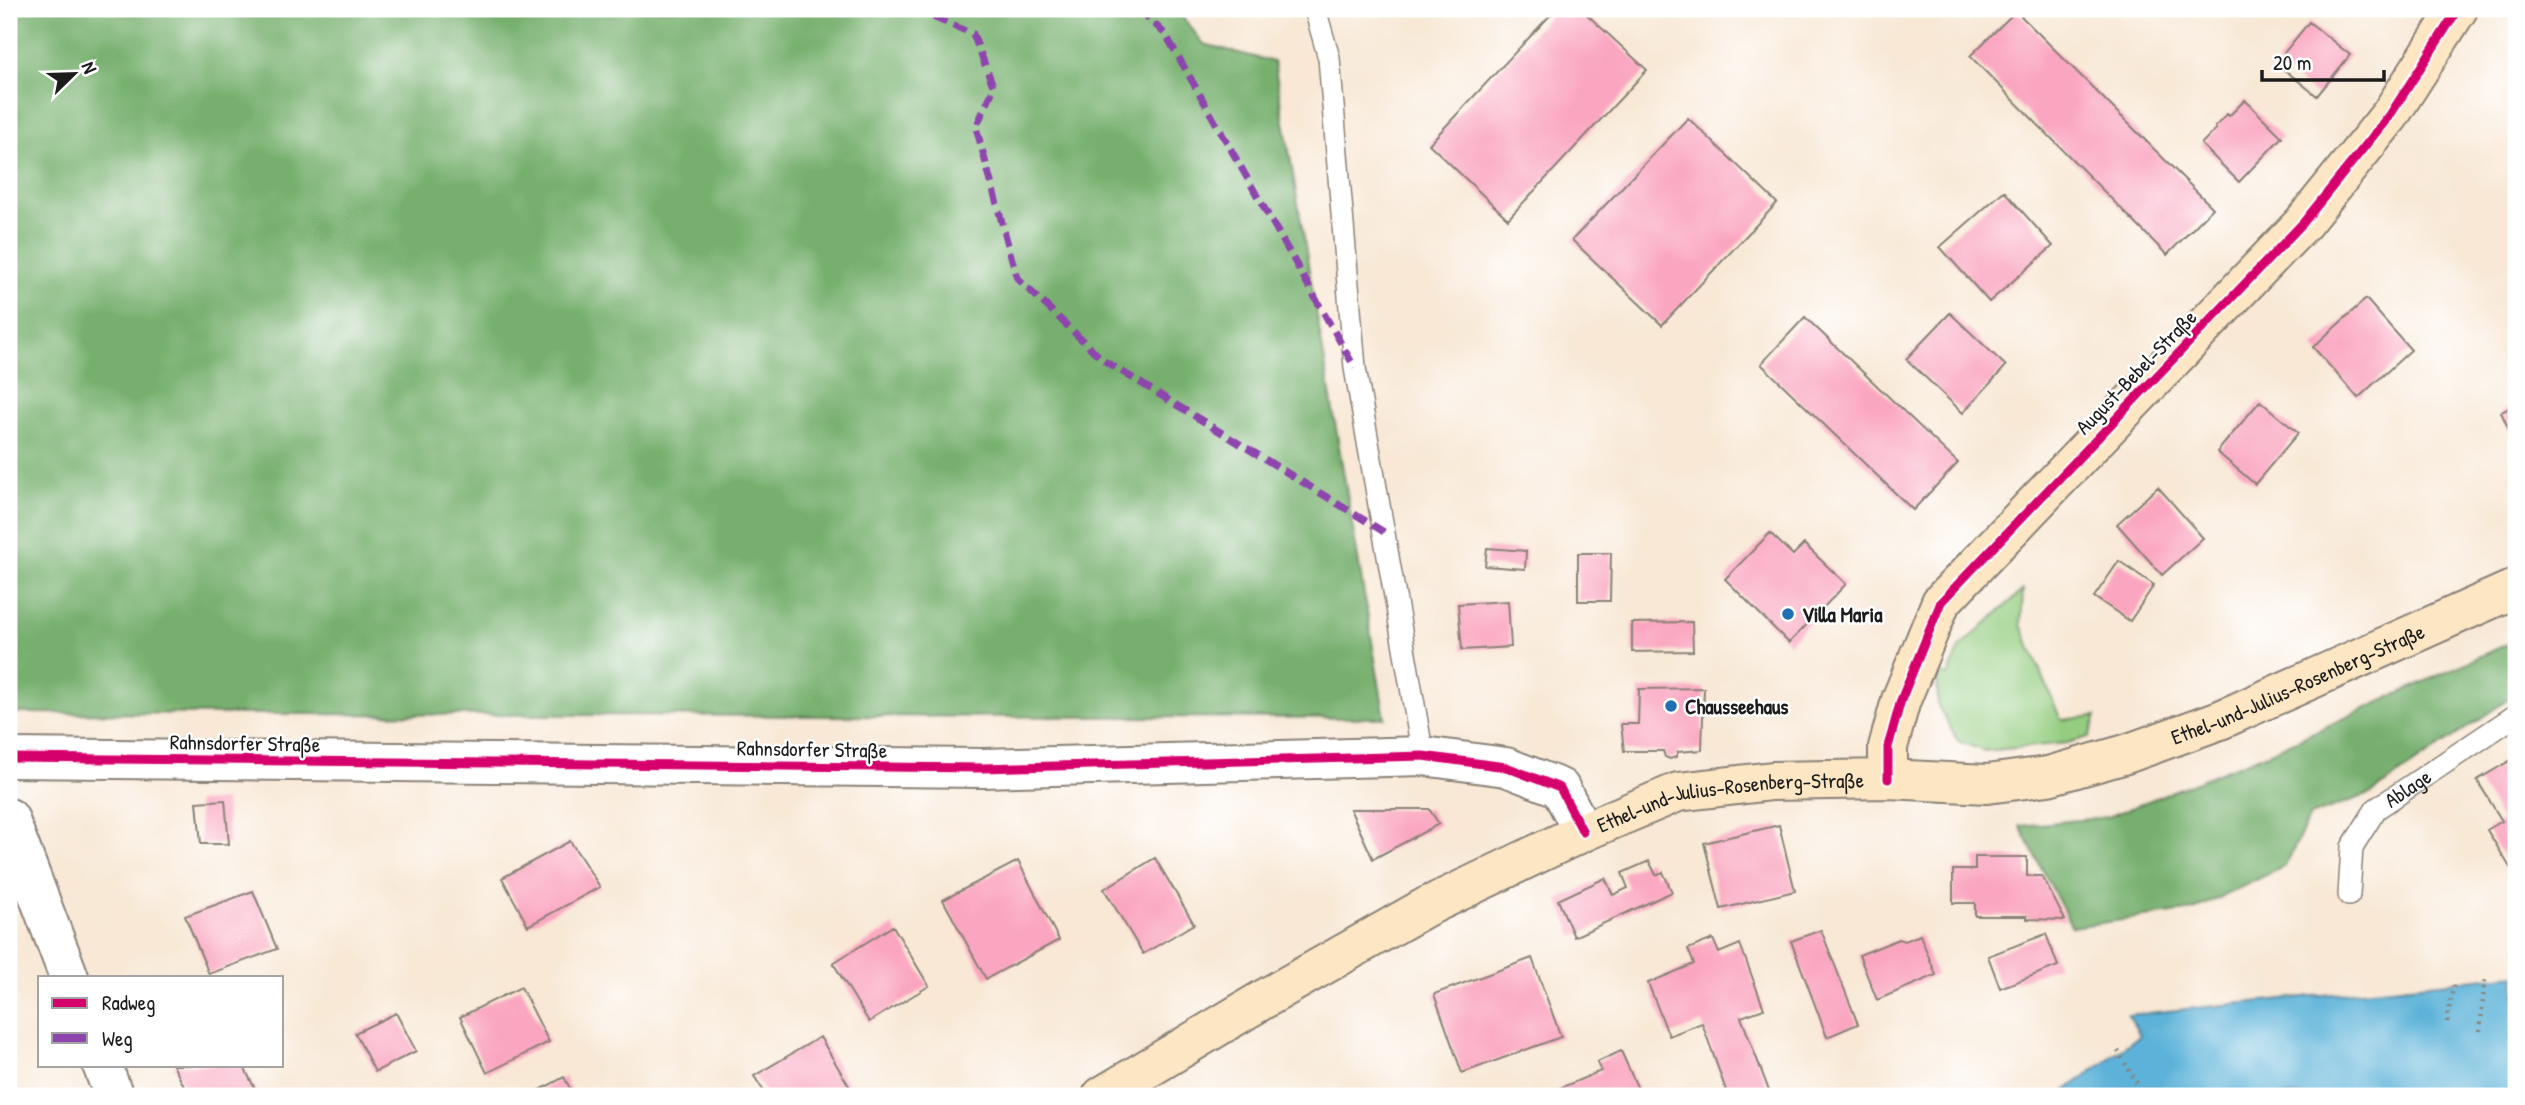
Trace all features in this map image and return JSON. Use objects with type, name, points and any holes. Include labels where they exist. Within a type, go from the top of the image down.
[{"type":"main road","name":"August-Bebel-Straße","points":[[1888,779],[1888,747],[1901,700],[1941,603],[2304,223],[2390,115],[2458,9]]},
{"type":"main road","name":"Ethel-und-Julius-Rosenberg-Straße","points":[[1102,1096],[1264,999],[1426,907],[1583,832],[1678,792],[1772,781],[1888,779],[1987,785],[2048,776],[2126,754],[2220,720],[2516,588]]},
{"type":"street","name":"Rahnsdorfer Straße","points":[[9,758],[983,768],[1423,756],[1506,767],[1560,788],[1583,832]]},
{"type":"street","points":[[9,818],[69,976]]},
{"type":"street","points":[[102,1066],[114,1096]]},
{"type":"lane","points":[[1315,9],[1329,58],[1355,368],[1423,756]]},
{"type":"lane","name":"Ablage","points":[[2349,895],[2352,847],[2376,808],[2516,715]]},
{"type":"path","points":[[2480,1031],[2486,978]]},
{"type":"path","points":[[2447,1022],[2454,981]]},
{"type":"path","points":[[2118,1051],[2138,1085]]},
{"type":"green space","points":[[9,9],[1176,9],[1204,44],[1274,62],[1385,718],[9,713]]},
{"type":"green space","points":[[2023,590],[2021,625],[2061,720],[2096,716],[2089,737],[2067,743],[1984,751],[1958,741],[1938,706],[1937,673],[1948,676],[1959,648]]},
{"type":"green space","points":[[2516,640],[2516,694],[2372,793],[2310,816],[2285,866],[2194,910],[2072,927],[2020,826],[2108,817],[2268,753]]},
{"type":"water","points":[[2516,975],[2516,1096],[2059,1096],[2140,1035],[2128,1015]]},
{"type":"building","points":[[1556,9],[1581,9],[1647,70],[1508,219],[1429,144]]},
{"type":"building","points":[[2016,11],[2213,208],[2167,255],[1970,56]]},
{"type":"building","points":[[2309,22],[2350,55],[2317,96],[2276,63]]},
{"type":"building","points":[[2245,100],[2282,137],[2239,182],[2201,144],[2227,114],[2229,116]]},
{"type":"building","points":[[1688,118],[1777,203],[1662,325],[1572,240]]},
{"type":"building","points":[[2004,191],[2053,246],[1989,302],[1940,247]]},
{"type":"building","points":[[2366,299],[2411,350],[2358,398],[2313,347]]},
{"type":"building","points":[[1950,313],[2006,366],[1963,413],[1906,359]]},
{"type":"building","points":[[1805,317],[1958,463],[1913,510],[1761,364]]},
{"type":"building","points":[[2260,401],[2298,433],[2255,484],[2217,452]]},
{"type":"building","points":[[2516,405],[2516,446],[2501,412]]},
{"type":"building","points":[[2158,487],[2203,538],[2162,575],[2117,524]]},
{"type":"building","name":"Villa Maria","points":[[1770,533],[1793,555],[1804,544],[1846,584],[1789,643],[1725,579]]},
{"type":"building","points":[[1487,548],[1526,551],[1525,569],[1485,566]]},
{"type":"building","points":[[1578,553],[1611,553],[1610,601],[1578,601]]},
{"type":"building","points":[[2119,561],[2154,585],[2130,621],[2094,597]]},
{"type":"building","points":[[1508,601],[1511,647],[1462,650],[1458,604]]},
{"type":"building","points":[[1692,622],[1693,651],[1632,652],[1632,623]]},
{"type":"building","name":"Chausseehaus","points":[[1704,688],[1702,750],[1678,752],[1676,757],[1670,759],[1665,757],[1663,751],[1624,751],[1621,724],[1638,724],[1639,689]]},
{"type":"building","points":[[2513,759],[2516,765],[2516,866],[2511,869],[2487,830],[2502,821],[2477,780]]},
{"type":"building","points":[[225,800],[229,844],[201,844],[197,802]]},
{"type":"building","points":[[1350,809],[1429,809],[1439,824],[1373,859]]},
{"type":"building","points":[[1779,825],[1795,891],[1721,909],[1704,843]]},
{"type":"building","points":[[570,841],[600,887],[528,926],[502,878]]},
{"type":"building","points":[[1975,857],[2027,857],[2027,876],[2042,876],[2065,920],[2027,919],[2027,916],[1975,916],[1975,903],[1953,903],[1953,870],[1975,870]]},
{"type":"building","points":[[1155,858],[1194,924],[1143,954],[1104,889]]},
{"type":"building","points":[[1018,861],[1059,940],[986,979],[943,900]]},
{"type":"building","points":[[1649,861],[1656,875],[1663,872],[1672,892],[1574,937],[1558,900],[1605,878],[1613,895],[1628,888],[1622,873]]},
{"type":"building","points":[[253,891],[277,949],[209,974],[185,916]]},
{"type":"building","points":[[893,926],[929,986],[869,1022],[833,963]]},
{"type":"building","points":[[1821,930],[1858,1024],[1827,1037],[1791,941]]},
{"type":"building","points":[[2046,934],[2058,966],[2000,988],[1988,956]]},
{"type":"building","points":[[1920,935],[1936,975],[1877,1000],[1859,955],[1899,939],[1905,941]]},
{"type":"building","points":[[1713,939],[1719,953],[1740,944],[1764,1009],[1741,1017],[1771,1096],[1728,1096],[1702,1023],[1669,1036],[1648,983],[1694,964],[1688,949]]},
{"type":"building","points":[[1532,958],[1561,1037],[1462,1073],[1434,994]]},
{"type":"building","points":[[521,987],[549,1042],[487,1073],[460,1017]]},
{"type":"building","points":[[396,1013],[416,1051],[375,1072],[355,1033]]},
{"type":"building","points":[[820,1037],[855,1096],[767,1096],[754,1076]]},
{"type":"building","points":[[1621,1051],[1638,1089],[1632,1091],[1634,1096],[1564,1096],[1560,1088],[1601,1071],[1597,1062]]},
{"type":"building","points":[[174,1066],[244,1066],[256,1091],[245,1096],[189,1096]]},
{"type":"building","points":[[564,1077],[574,1096],[529,1096]]},
{"type":"marked path","points":[[914,9],[973,34],[994,88],[976,127],[1017,278],[1103,360],[1384,532]]},
{"type":"marked path","points":[[1139,9],[1166,35],[1355,368]]},
{"type":"cycle path","points":[[1888,779],[1888,747],[1901,700],[1941,602],[2303,223],[2390,115],[2458,9]]},
{"type":"cycle path","points":[[9,758],[983,768],[1423,756],[1506,767],[1560,788],[1583,832]]},
{"type":"place","name":"Villa Maria","points":[[1788,614]]},
{"type":"place","name":"Chausseehaus","points":[[1671,706]]}]
